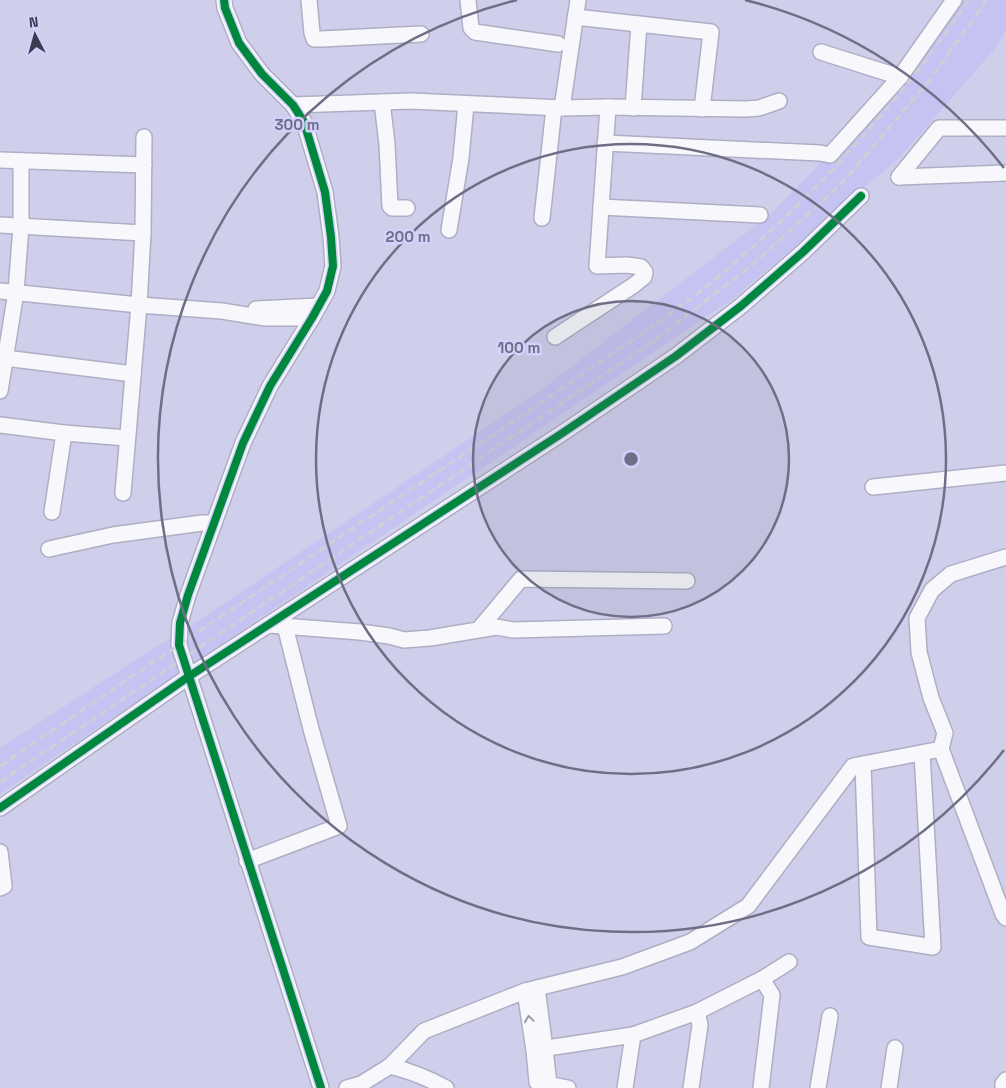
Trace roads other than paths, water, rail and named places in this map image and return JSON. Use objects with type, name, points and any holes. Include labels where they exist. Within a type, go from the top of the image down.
[{"type":"street","points":[[224,0],[225,8],[239,43],[262,74],[293,105],[304,122],[325,192],[333,266],[327,291],[270,386],[243,442],[188,595],[180,623],[179,644],[321,1088]]},
{"type":"street","points":[[309,0],[314,39],[420,34]]},
{"type":"street","points":[[468,0],[471,28],[475,32],[558,44]]},
{"type":"street","points":[[542,218],[558,108],[578,0]]},
{"type":"street","points":[[605,143],[830,155],[900,77],[954,0]]},
{"type":"street","points":[[575,18],[711,32],[702,109]]},
{"type":"street","points":[[633,108],[639,24]]},
{"type":"street","points":[[821,52],[900,77]]},
{"type":"street","points":[[293,105],[411,101],[558,108],[702,109],[760,108],[779,101]]},
{"type":"street","points":[[382,102],[387,144],[390,206],[395,209],[407,208]]},
{"type":"street","points":[[449,230],[461,158],[466,104]]},
{"type":"street","points":[[555,337],[644,277],[645,272],[641,267],[627,265],[597,266],[608,107]]},
{"type":"street","points":[[1006,128],[939,128],[898,177],[1006,173]]},
{"type":"street","points":[[123,493],[139,305],[143,233],[144,137]]},
{"type":"street","points":[[0,160],[144,165]]},
{"type":"street","points":[[0,391],[16,292],[21,226],[21,160]]},
{"type":"street","points":[[0,808],[188,677],[564,432],[676,356],[741,306],[804,252],[861,196]]},
{"type":"street","points":[[601,208],[760,215]]},
{"type":"street","points":[[0,225],[143,233]]},
{"type":"street","points":[[0,291],[222,311],[265,318],[315,312]]},
{"type":"street","points":[[5,358],[133,374]]},
{"type":"street","points":[[0,425],[127,438]]},
{"type":"street","points":[[52,512],[64,433]]},
{"type":"street","points":[[873,487],[1006,473]]},
{"type":"street","points":[[49,549],[113,535],[202,523],[214,524]]},
{"type":"street","points":[[1006,557],[951,574],[932,590],[916,618],[919,652],[931,698],[945,733],[941,749],[1006,918]]},
{"type":"street","points":[[479,630],[521,579],[687,581]]},
{"type":"street","points":[[269,625],[360,632],[404,640],[430,638],[496,627],[513,630],[664,626]]},
{"type":"street","points":[[248,861],[339,826],[311,730],[285,626]]},
{"type":"street","points":[[353,1087],[390,1066],[424,1031],[531,989],[622,967],[690,942],[748,906],[853,766],[941,749]]},
{"type":"street","points":[[863,764],[869,937],[933,947],[922,753]]},
{"type":"street","points":[[0,852],[4,886],[0,888]]},
{"type":"street","points":[[540,1049],[633,1035],[697,1012],[789,962]]},
{"type":"street","points":[[761,1088],[772,995],[762,978]]},
{"type":"street","points":[[531,989],[543,1083],[568,1088]]},
{"type":"street","points":[[691,1088],[700,1025],[697,1012]]},
{"type":"street","points":[[818,1088],[830,1016]]},
{"type":"street","points":[[625,1088],[633,1035]]},
{"type":"street","points":[[889,1088],[895,1048]]},
{"type":"street","points":[[390,1066],[414,1072],[446,1088]]},
{"type":"street","points":[[1003,1088],[1006,1080]]},
{"type":"railway","points":[[0,766],[523,415],[656,324],[703,289],[788,214],[853,147],[913,76],[969,0]]},
{"type":"railway","points":[[0,782],[648,345],[751,266],[842,183],[929,81],[987,0]]}]
